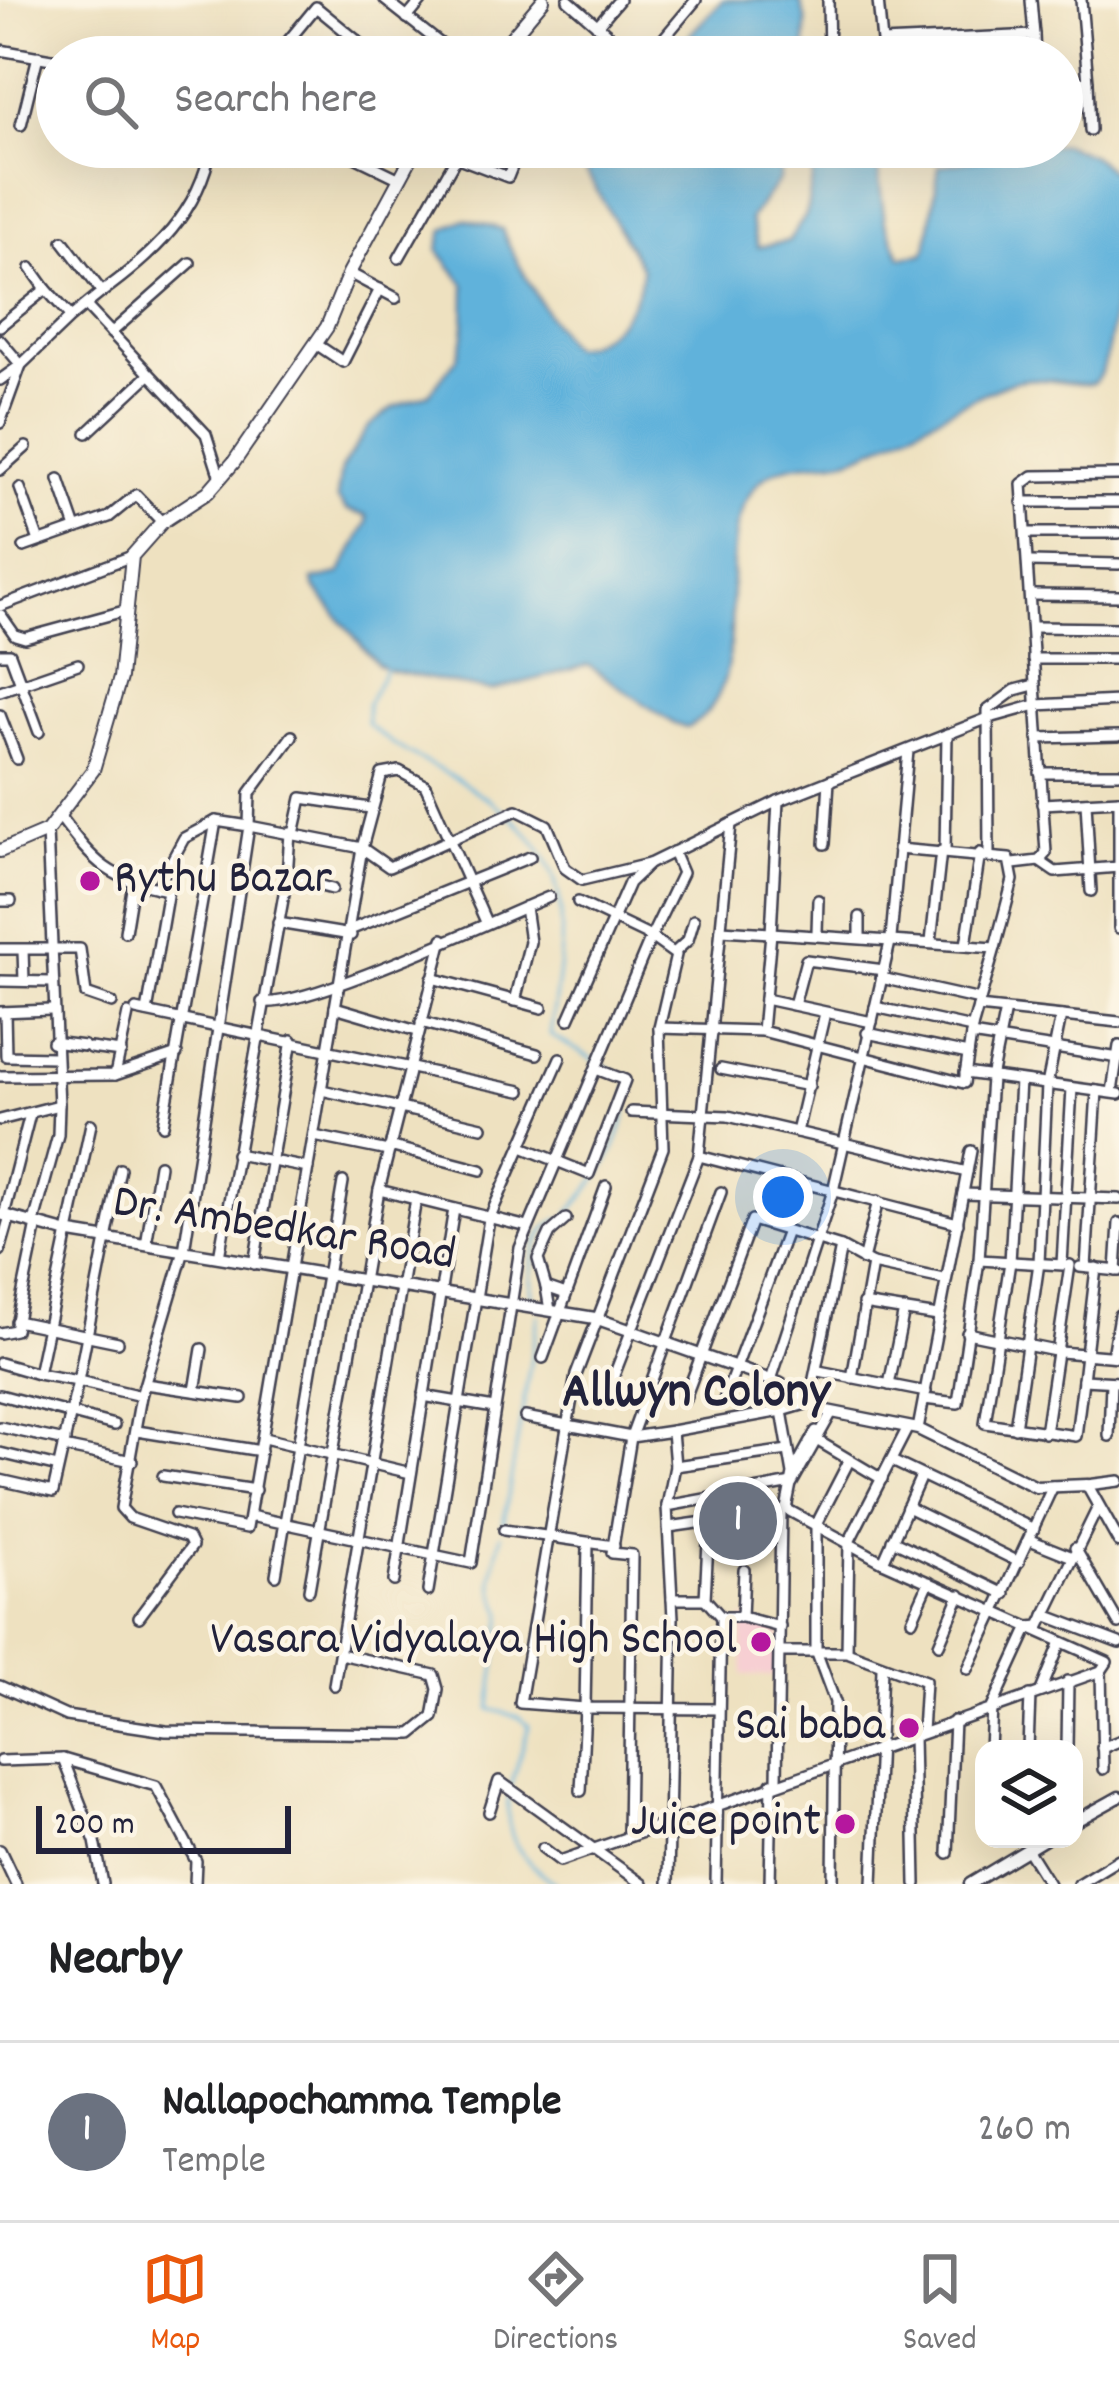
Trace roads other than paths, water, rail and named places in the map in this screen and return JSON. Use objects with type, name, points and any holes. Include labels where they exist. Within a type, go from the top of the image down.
[{"type":"main road","points":[[513,36],[543,0]]},
{"type":"main road","points":[[1,851],[46,831],[60,817],[105,745],[120,678],[132,556],[162,522],[220,478],[316,344],[406,168]]},
{"type":"street","points":[[385,0],[430,36]]},
{"type":"street","points":[[407,18],[422,0]]},
{"type":"street","points":[[568,0],[609,36]]},
{"type":"street","points":[[597,26],[619,0]]},
{"type":"street","points":[[666,36],[696,0]]},
{"type":"street","points":[[828,0],[829,36]]},
{"type":"street","points":[[878,0],[882,36]]},
{"type":"street","points":[[1014,36],[1034,35],[1031,0]]},
{"type":"street","points":[[1081,0],[1090,130]]},
{"type":"street","points":[[292,36],[316,7],[349,36]]},
{"type":"street","points":[[517,32],[521,36]]},
{"type":"street","points":[[0,50],[36,56]]},
{"type":"street","points":[[21,125],[36,64]]},
{"type":"street","points":[[1083,82],[1088,82]]},
{"type":"street","points":[[0,380],[171,233],[206,168]]},
{"type":"street","points":[[377,168],[400,179]]},
{"type":"street","points":[[399,258],[450,168]]},
{"type":"street","points":[[483,168],[508,177],[512,168]]},
{"type":"street","points":[[63,242],[103,292]]},
{"type":"street","points":[[111,333],[190,263]]},
{"type":"street","points":[[31,268],[71,317]]},
{"type":"street","points":[[349,273],[396,298]]},
{"type":"street","points":[[2,317],[46,289]]},
{"type":"street","points":[[316,344],[343,362],[380,290]]},
{"type":"street","points":[[86,306],[206,434],[220,478]]},
{"type":"street","points":[[0,340],[21,365]]},
{"type":"street","points":[[0,423],[21,365]]},
{"type":"street","points":[[87,433],[149,375]]},
{"type":"street","points":[[0,470],[26,447]]},
{"type":"street","points":[[898,849],[984,854],[1013,864],[1039,861],[1046,853],[1033,596],[1022,502],[1026,477],[1119,475]]},
{"type":"street","points":[[59,479],[76,527]]},
{"type":"street","points":[[20,488],[39,542]]},
{"type":"street","points":[[24,547],[110,517],[136,494],[162,522]]},
{"type":"street","points":[[1022,502],[1119,502]]},
{"type":"street","points":[[1026,533],[1119,533]]},
{"type":"street","points":[[124,611],[20,639],[0,612],[132,556]]},
{"type":"street","points":[[1030,562],[1119,563]]},
{"type":"street","points":[[1033,596],[1119,596]]},
{"type":"street","points":[[1034,627],[1119,628]]},
{"type":"street","points":[[0,654],[10,654],[39,732]]},
{"type":"street","points":[[1033,659],[1119,659]]},
{"type":"street","points":[[0,691],[78,664]]},
{"type":"street","points":[[966,945],[984,854],[986,719],[994,703],[1034,686]]},
{"type":"street","points":[[157,888],[184,838],[216,821],[362,848],[389,867],[499,822],[517,810],[547,825],[565,868],[581,880],[649,864],[778,801],[986,719],[1036,705],[1119,701]]},
{"type":"street","points":[[0,715],[17,759]]},
{"type":"street","points":[[931,942],[943,852],[947,734]]},
{"type":"street","points":[[140,1616],[192,1546],[188,1538],[121,1511],[143,1390],[184,1251],[249,826],[250,793],[292,736]]},
{"type":"street","points":[[1038,738],[1119,736]]},
{"type":"street","points":[[771,1380],[832,1191],[891,938],[908,751]]},
{"type":"street","points":[[175,1514],[248,1528],[362,848],[382,774],[399,771],[425,784],[486,922]]},
{"type":"street","points":[[1040,773],[1119,773]]},
{"type":"street","points":[[825,844],[829,782]]},
{"type":"street","points":[[219,1257],[256,1032],[302,798],[370,808]]},
{"type":"street","points":[[1042,804],[1119,800],[1119,928]]},
{"type":"street","points":[[762,1031],[778,801]]},
{"type":"street","points":[[1086,802],[1090,891]]},
{"type":"street","points":[[60,817],[89,856],[123,883],[168,890],[137,1012],[115,1075]]},
{"type":"street","points":[[163,1124],[216,821]]},
{"type":"street","points":[[608,1391],[699,1156],[731,824]]},
{"type":"street","points":[[0,1333],[15,1330],[58,1135],[51,1010],[55,950],[49,927],[46,831]]},
{"type":"street","points":[[0,835],[1,851]]},
{"type":"street","points":[[250,1516],[471,1563],[528,1226],[682,873],[674,852]]},
{"type":"street","points":[[278,923],[351,932],[530,856]]},
{"type":"street","points":[[1039,861],[1054,872],[1119,866]]},
{"type":"street","points":[[569,1019],[629,884],[649,864]]},
{"type":"street","points":[[659,1028],[762,1031],[964,1083],[1013,864]]},
{"type":"street","points":[[287,877],[332,889]]},
{"type":"street","points":[[124,932],[133,883]]},
{"type":"street","points":[[262,1002],[278,1004],[340,983],[549,897]]},
{"type":"street","points":[[817,932],[818,899]]},
{"type":"street","points":[[578,902],[674,953]]},
{"type":"street","points":[[514,1001],[530,942],[525,907]]},
{"type":"street","points":[[860,916],[860,936]]},
{"type":"street","points":[[694,920],[688,940],[674,953],[659,1028],[662,1148],[576,1375],[520,1703],[719,1709]]},
{"type":"street","points":[[721,930],[817,932],[995,948]]},
{"type":"street","points":[[309,1590],[379,1190],[443,939]]},
{"type":"street","points":[[0,949],[84,953],[84,990],[112,1003]]},
{"type":"street","points":[[23,950],[24,981]]},
{"type":"street","points":[[794,1005],[804,966],[817,959],[1005,1010],[1119,1022]]},
{"type":"street","points":[[432,979],[542,1008]]},
{"type":"street","points":[[0,981],[52,982]]},
{"type":"street","points":[[765,999],[968,1054]]},
{"type":"street","points":[[875,1006],[1000,1041],[1118,1054],[1116,1093],[965,1072]]},
{"type":"street","points":[[335,1007],[538,1054]]},
{"type":"street","points":[[51,1010],[3,1012],[3,1045],[6,1056],[54,1057]]},
{"type":"street","points":[[819,1371],[958,1403],[979,1260],[992,1078],[1005,1010]]},
{"type":"street","points":[[137,1012],[256,1032],[521,1090]]},
{"type":"street","points":[[797,1132],[825,1012]]},
{"type":"street","points":[[1015,1428],[1039,1263],[1047,1084],[1061,1016]]},
{"type":"street","points":[[254,1264],[292,1040]]},
{"type":"street","points":[[52,1042],[121,1052]]},
{"type":"street","points":[[0,1076],[115,1075],[177,1054]]},
{"type":"street","points":[[428,1591],[489,1219],[560,1058]]},
{"type":"street","points":[[522,1147],[589,1174],[625,1080],[597,1066]]},
{"type":"street","points":[[721,1069],[808,1086]]},
{"type":"street","points":[[1020,1081],[1010,1262],[985,1423],[1045,1433],[1076,1436],[1089,1353],[1096,1091]]},
{"type":"street","points":[[1045,1433],[1060,1352],[1072,1088]]},
{"type":"street","points":[[322,1090],[394,1110],[401,1105]]},
{"type":"street","points":[[0,1120],[59,1105]]},
{"type":"street","points":[[401,1105],[482,1127]]},
{"type":"street","points":[[631,1112],[705,1115],[968,1172]]},
{"type":"street","points":[[0,1251],[29,1114]]},
{"type":"street","points":[[38,1374],[92,1124]]},
{"type":"street","points":[[314,1136],[388,1151]]},
{"type":"street","points":[[388,1151],[393,1147],[481,1170]]},
{"type":"street","points":[[847,1652],[849,1542],[913,1428],[925,1395],[971,1151]]},
{"type":"street","points":[[236,1154],[308,1168]]},
{"type":"street","points":[[699,1156],[958,1223]]},
{"type":"street","points":[[146,1245],[159,1166]]},
{"type":"street","points":[[0,1480],[53,1492],[120,1169]]},
{"type":"street","points":[[276,1575],[343,1182]]},
{"type":"street","points":[[543,1358],[555,1311],[566,1294],[606,1186]]},
{"type":"street","points":[[379,1190],[528,1226]]},
{"type":"street","points":[[628,1835],[632,1555],[612,1553],[631,1437],[722,1192]]},
{"type":"street","points":[[964,1194],[1119,1199]]},
{"type":"street","points":[[334,1685],[416,1199]]},
{"type":"street","points":[[852,1378],[878,1201]]},
{"type":"street","points":[[394,1581],[454,1209]]},
{"type":"street","name":"Dr. Ambedkar Road","points":[[4,1215],[65,1232],[595,1318],[771,1380],[830,1411],[913,1428],[1036,1487],[1087,1485]]},
{"type":"street","points":[[555,1311],[538,1259],[550,1233],[566,1220]]},
{"type":"street","points":[[684,1402],[752,1220],[841,1247],[867,1262],[944,1279]]},
{"type":"street","points":[[979,1260],[1118,1271],[1119,1222]]},
{"type":"street","points":[[724,1400],[787,1231]]},
{"type":"street","points":[[525,1417],[631,1437],[809,1403],[841,1247]]},
{"type":"street","points":[[546,1287],[566,1294]]},
{"type":"street","points":[[863,1304],[938,1316]]},
{"type":"street","points":[[889,1385],[904,1310]]},
{"type":"street","points":[[967,1333],[1060,1352],[1115,1357],[1119,1315]]},
{"type":"street","points":[[16,1321],[118,1342]]},
{"type":"street","points":[[195,1391],[202,1349]]},
{"type":"street","points":[[0,1363],[78,1381],[242,1398]]},
{"type":"street","points":[[1082,1381],[1115,1382],[1109,1436]]},
{"type":"street","points":[[0,1395],[114,1424]]},
{"type":"street","points":[[423,1396],[494,1408]]},
{"type":"street","points":[[782,1411],[792,1478]]},
{"type":"street","points":[[667,1506],[792,1478],[818,1442],[830,1411]]},
{"type":"street","points":[[770,1884],[784,1510],[792,1478],[830,1411]]},
{"type":"street","points":[[0,1427],[132,1461]]},
{"type":"street","points":[[137,1431],[261,1451]]},
{"type":"street","points":[[668,1884],[672,1599],[667,1506],[675,1466],[672,1431]]},
{"type":"street","points":[[264,1438],[412,1473]]},
{"type":"street","points":[[818,1442],[882,1479]]},
{"type":"street","points":[[675,1466],[788,1450]]},
{"type":"street","points":[[0,1453],[58,1467]]},
{"type":"street","points":[[833,1884],[835,1702],[816,1651],[816,1525],[849,1460]]},
{"type":"street","points":[[892,1461],[1073,1552],[1119,1624]]},
{"type":"street","points":[[164,1476],[255,1490]]},
{"type":"street","points":[[883,1562],[921,1476]]},
{"type":"street","points":[[1119,1481],[1087,1485],[1119,1542]]},
{"type":"street","points":[[968,1669],[1053,1486]]},
{"type":"street","points":[[907,1507],[1019,1562]]},
{"type":"street","points":[[1029,1628],[1040,1626],[1098,1507]]},
{"type":"street","points":[[669,1527],[784,1510],[883,1562],[1107,1662],[1101,1671],[1103,1769]]},
{"type":"street","points":[[710,1523],[706,1599],[721,1617],[716,1884]]},
{"type":"street","points":[[504,1530],[614,1546]]},
{"type":"street","points":[[892,1540],[1006,1594]]},
{"type":"street","points":[[581,1791],[588,1544]]},
{"type":"street","points":[[742,1617],[743,1570]]},
{"type":"street","points":[[912,1620],[929,1582]]},
{"type":"street","points":[[939,1644],[960,1595]]},
{"type":"street","points":[[672,1599],[706,1599]]},
{"type":"street","points":[[1045,1615],[1119,1642]]},
{"type":"street","points":[[721,1617],[780,1627]]},
{"type":"street","points":[[990,1740],[992,1708],[1029,1628]]},
{"type":"street","points":[[1029,1740],[1035,1693],[1061,1642]]},
{"type":"street","points":[[778,1652],[847,1652],[925,1681],[918,1733],[916,1884]]},
{"type":"street","points":[[0,1686],[75,1719],[174,1732],[412,1734],[433,1717],[438,1690],[434,1675],[340,1654]]},
{"type":"street","points":[[873,1884],[881,1668]]},
{"type":"street","points":[[543,1848],[560,1861],[774,1782],[1101,1671]]},
{"type":"street","points":[[1067,1740],[1068,1681]]},
{"type":"street","points":[[1101,1698],[1119,1700]]},
{"type":"street","points":[[948,1853],[954,1720]]},
{"type":"street","points":[[1102,1748],[1118,1746]]},
{"type":"street","points":[[0,1761],[63,1759],[157,1786],[196,1861],[195,1884]]},
{"type":"street","points":[[63,1759],[95,1841],[103,1884]]},
{"type":"street","points":[[490,1812],[499,1781],[635,1882]]},
{"type":"street","points":[[1083,1817],[1118,1798]]},
{"type":"street","points":[[970,1884],[1027,1849],[1049,1884]]},
{"type":"street","points":[[0,1850],[16,1884]]},
{"type":"street","points":[[1078,1884],[1119,1858]]},
{"type":"water","points":[[723,0],[800,0],[806,20],[806,36],[691,33]]},
{"type":"water","points":[[1083,152],[1091,155],[1119,177],[1112,325],[1100,375],[1090,384],[1030,379],[1009,383],[853,457],[786,467],[765,477],[746,502],[736,533],[725,678],[711,707],[687,728],[674,724],[588,665],[491,691],[391,671],[377,664],[314,587],[313,580],[340,574],[367,523],[367,516],[346,510],[337,498],[341,469],[368,427],[392,408],[429,394],[457,358],[464,336],[465,285],[438,250],[444,230],[465,219],[502,229],[534,291],[571,347],[598,338],[620,321],[635,297],[642,269],[584,168],[781,168],[779,180],[750,219],[758,247],[789,241],[806,215],[814,168],[875,168],[885,222],[901,257],[923,254],[939,168],[1083,168]]},
{"type":"waterway","points":[[386,668],[367,705],[367,724],[500,808],[528,834],[547,861],[561,920],[550,1035],[614,1071]]},
{"type":"waterway","points":[[568,1214],[604,1168],[619,1135],[630,1077],[623,1074]]},
{"type":"waterway","points":[[532,1302],[537,1244],[559,1219]]},
{"type":"waterway","points":[[503,1526],[538,1316]]},
{"type":"waterway","points":[[501,1535],[493,1583],[503,1613],[490,1709],[519,1717],[529,1726],[511,1786]]},
{"type":"waterway","points":[[509,1795],[509,1824],[517,1847],[556,1884]]},
{"type":"place","name":"Rythu Bazar","points":[[90,881]]},
{"type":"place","name":"Nallapochamma Temple","points":[[738,1521]]},
{"type":"place","name":"Vasara Vidyalaya High School","points":[[761,1642]]},
{"type":"place","name":"Sai baba","points":[[909,1728]]},
{"type":"place","name":"Juice point","points":[[845,1824]]},
{"type":"district","name":"Allwyn Colony","points":[[696,1395]]}]
